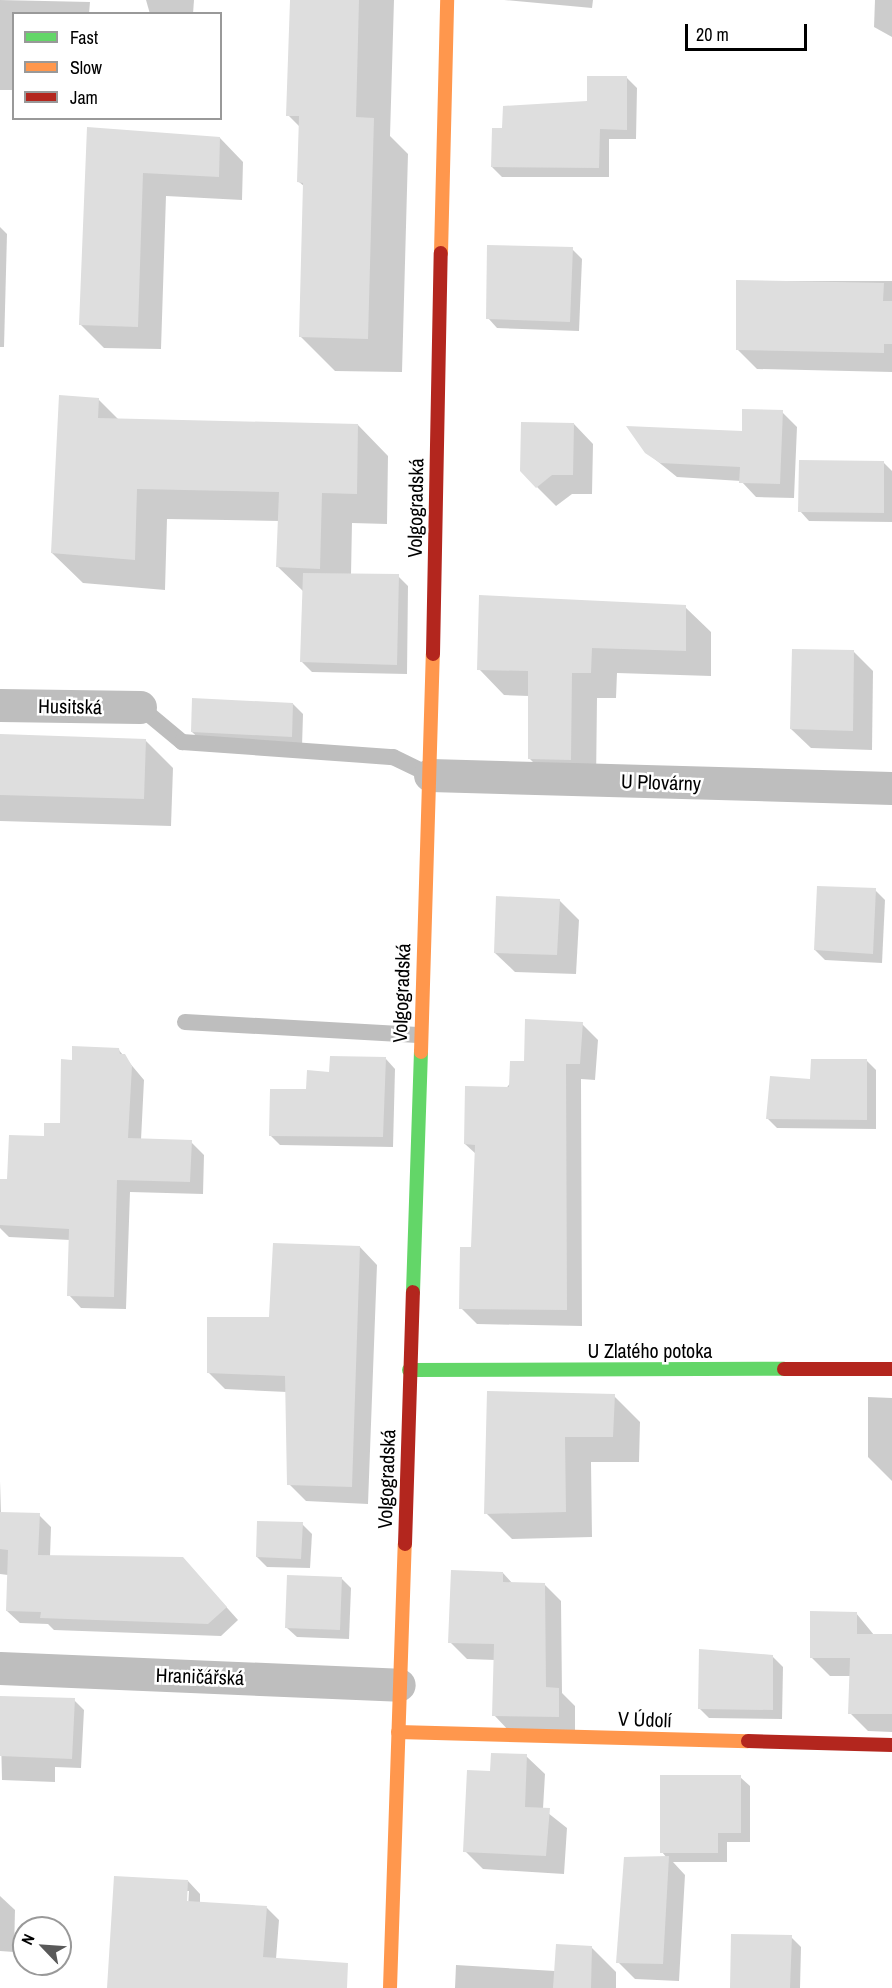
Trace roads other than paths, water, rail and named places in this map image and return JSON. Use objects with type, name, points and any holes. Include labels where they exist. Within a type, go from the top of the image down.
[{"type":"street","name":"Volgogradská","points":[[390,1988],[418,1035],[430,775],[447,0]]},
{"type":"street","name":"Husitská","points":[[0,705],[140,707]]},
{"type":"street","name":"U Plovárny","points":[[430,775],[892,788]]},
{"type":"street","name":"U Zlatého potoka","points":[[409,1371],[892,1369]]},
{"type":"street","name":"Hraničářská","points":[[0,1668],[399,1685]]},
{"type":"street","name":"V Údolí","points":[[398,1732],[892,1745]]},
{"type":"lane","points":[[140,707],[182,742],[393,757],[430,775]]},
{"type":"lane","points":[[185,1022],[418,1035]]}]
